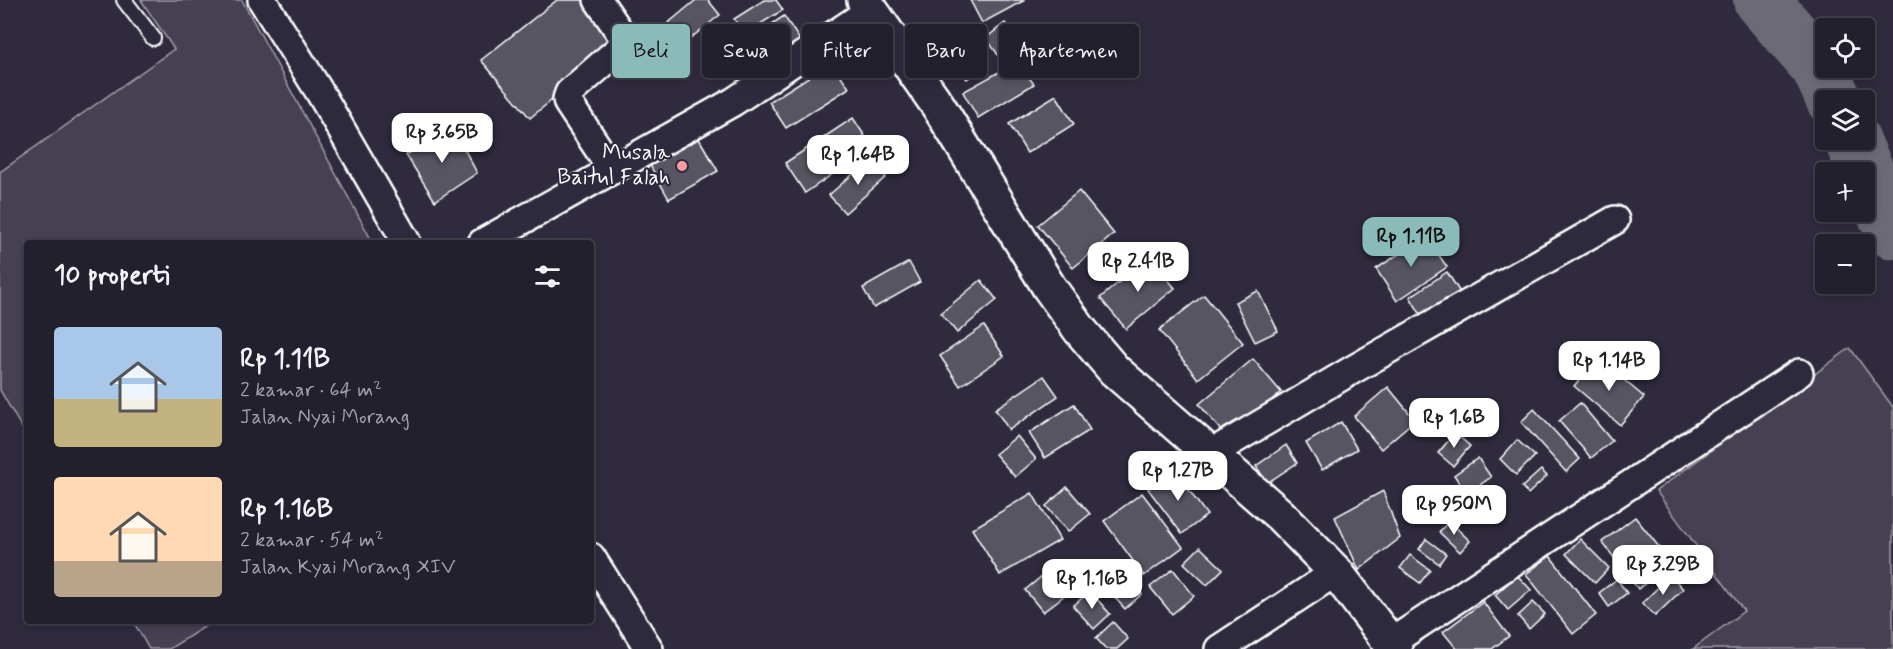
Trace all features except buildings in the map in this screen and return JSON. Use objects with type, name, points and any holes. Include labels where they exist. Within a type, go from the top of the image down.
[{"type":"street","points":[[262,0],[319,91],[404,240]]},
{"type":"street","points":[[598,0],[624,38],[625,44],[569,93],[567,99],[568,104],[612,169]]},
{"type":"street","points":[[487,240],[733,102],[868,5],[939,107],[1049,287],[1080,330],[1114,370],[1280,515],[1336,572],[1393,646],[1799,374]]},
{"type":"street","points":[[1210,454],[1615,220]]},
{"type":"street","points":[[594,562],[650,649]]},
{"type":"street","points":[[1219,649],[1336,572]]},
{"type":"lane","points":[[124,0],[153,38]]},
{"type":"shaded area","points":[[141,0],[242,0],[371,240],[24,240],[24,432],[0,390],[0,172],[174,49]]},
{"type":"shaded area","points":[[1850,348],[1893,407],[1893,649],[1693,649],[1744,611],[1656,491]]},
{"type":"shaded area","points":[[135,624],[209,624],[169,649],[149,649]]},
{"type":"waterway","points":[[1761,0],[1819,67],[1829,90]]},
{"type":"waterway","points":[[1857,150],[1893,231]]},
{"type":"place","name":"Musala Baitul Falah","points":[[682,166]]}]
